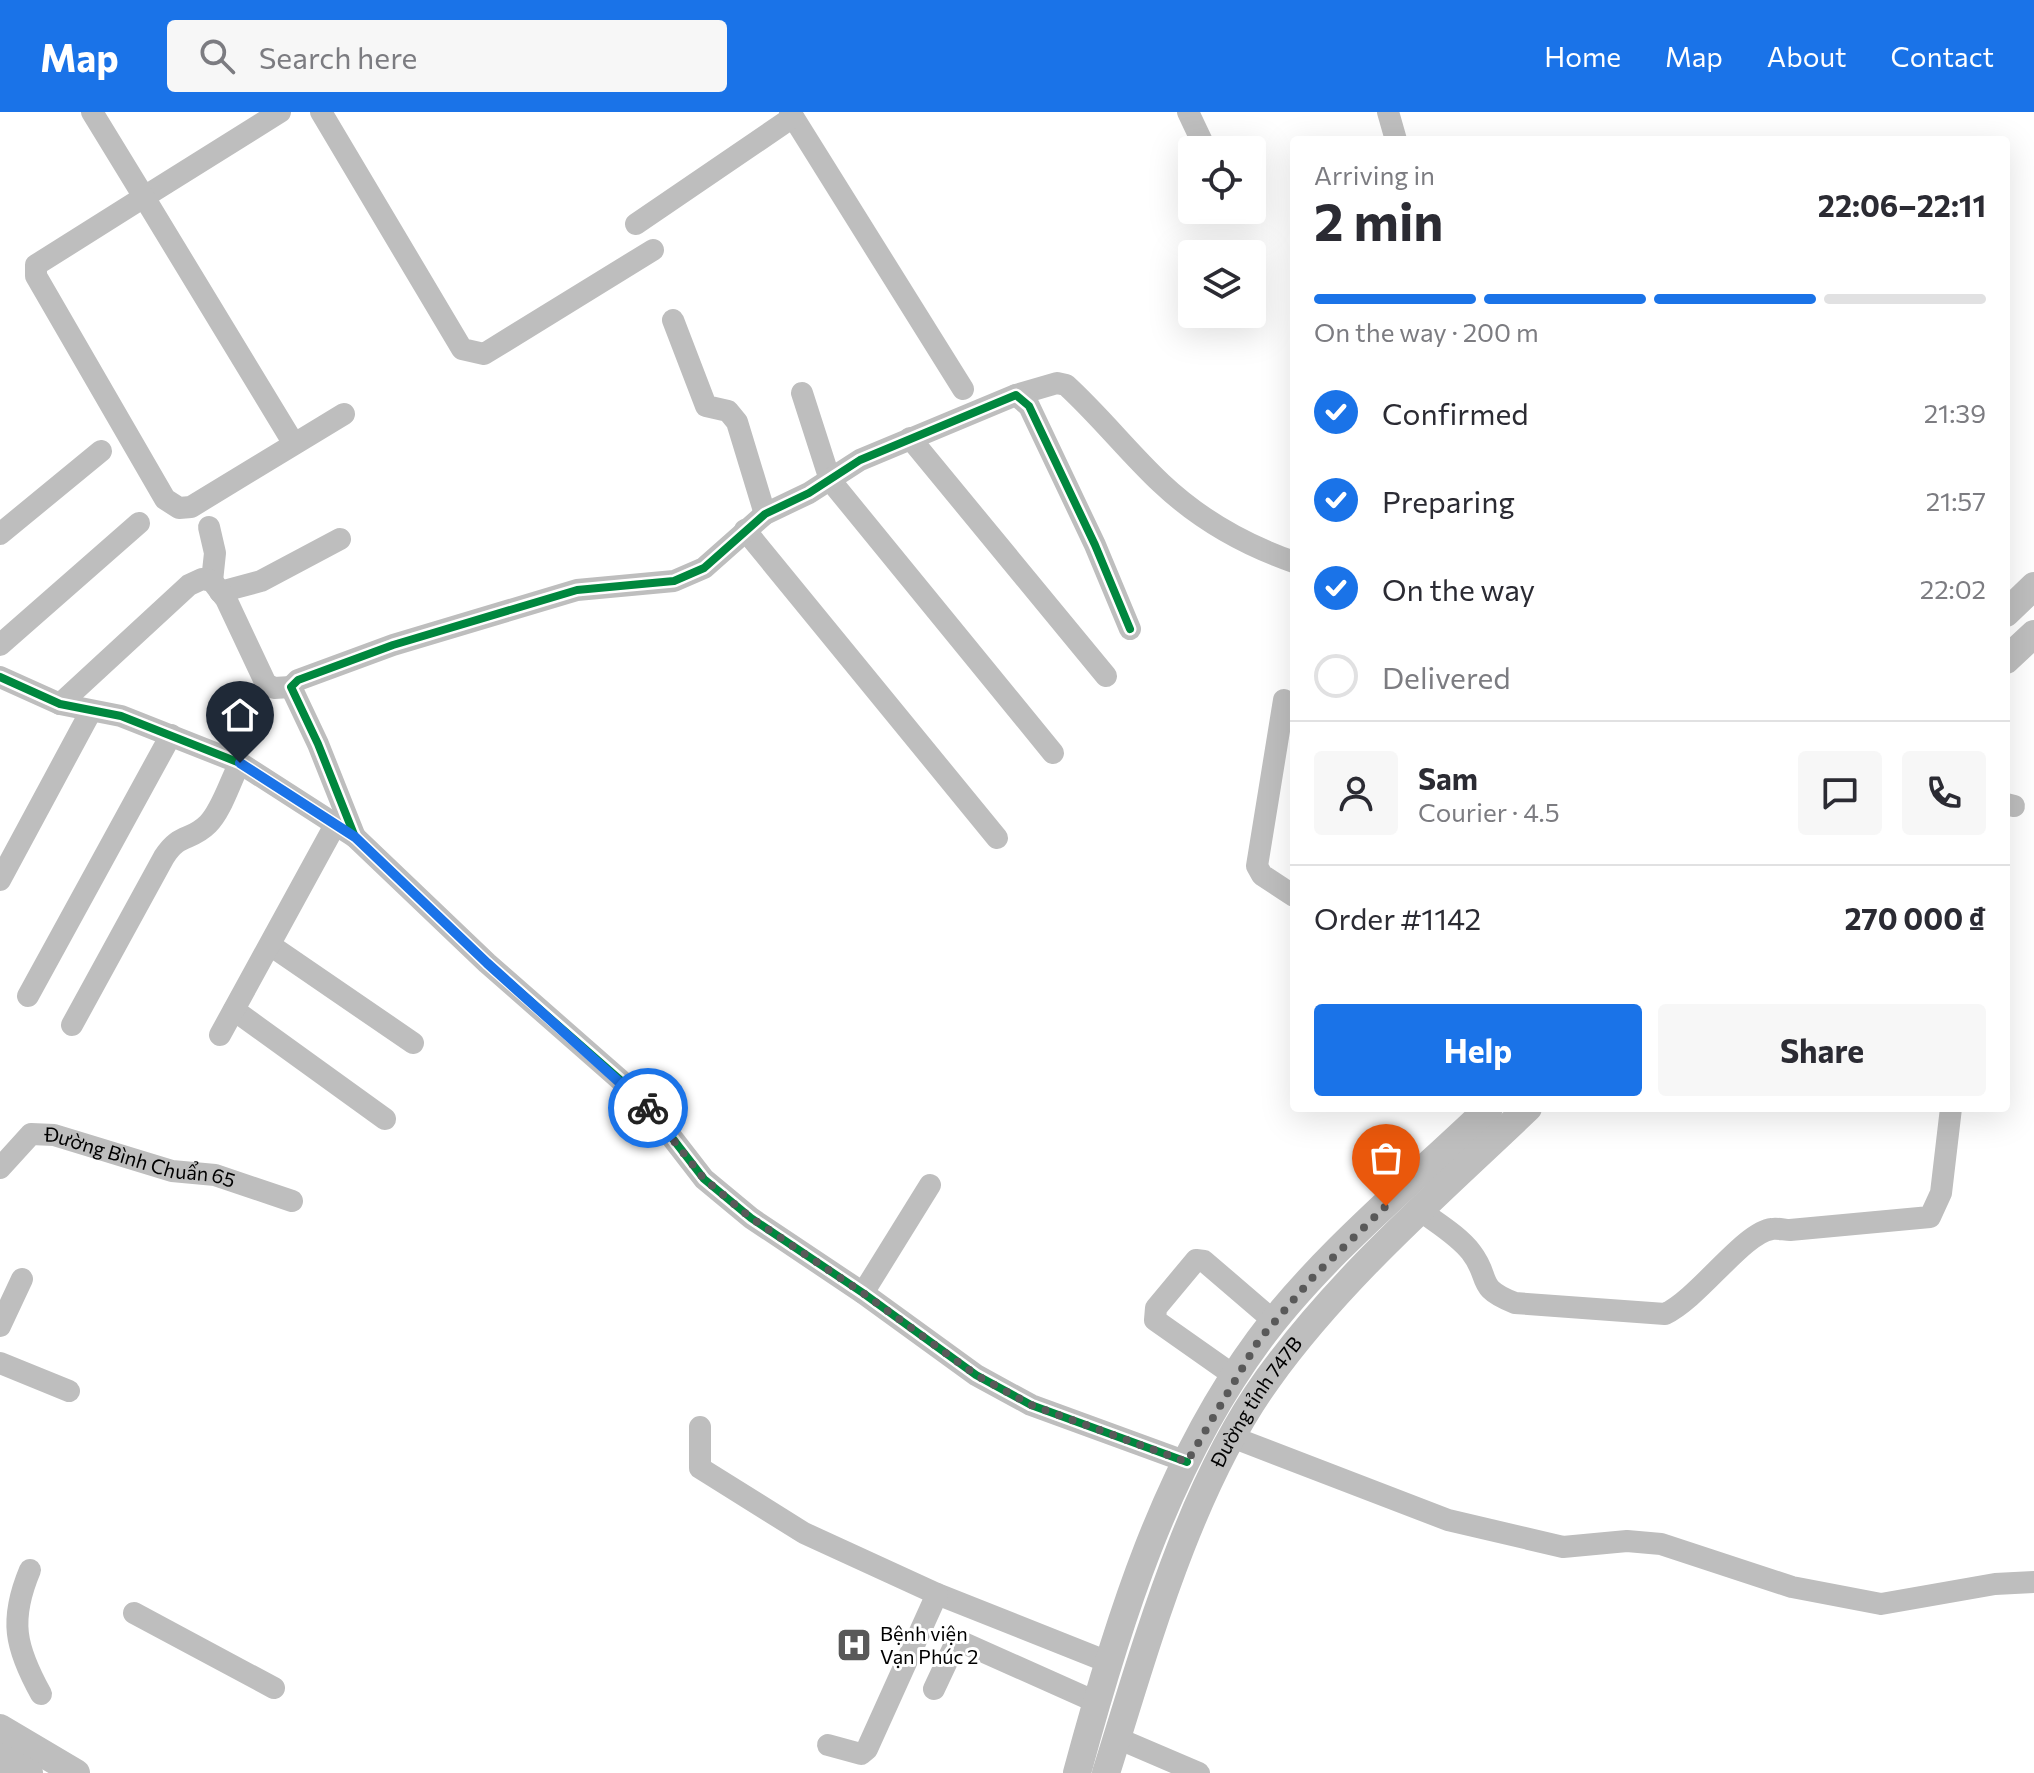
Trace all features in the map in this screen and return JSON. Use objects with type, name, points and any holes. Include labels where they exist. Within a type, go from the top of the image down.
[{"type":"main road","points":[[2010,609],[2034,586]]},
{"type":"main road","points":[[2010,656],[2034,634]]},
{"type":"main road","name":"Đường tỉnh 747B","points":[[1077,1773],[1108,1662],[1187,1462],[1236,1377],[1275,1322],[1314,1276],[1479,1112]]},
{"type":"main road","name":"Đường tỉnh 747B","points":[[1106,1773],[1145,1645],[1194,1521],[1232,1437],[1276,1370],[1378,1252],[1524,1112]]},
{"type":"main road","points":[[0,1728],[76,1773]]},
{"type":"main road","points":[[0,1757],[29,1773]]},
{"type":"street","points":[[92,112],[294,444]]},
{"type":"street","points":[[280,112],[47,255],[36,265],[36,276],[165,499],[179,508],[191,507],[344,414]]},
{"type":"street","points":[[321,112],[462,349],[473,354],[484,354],[653,250]]},
{"type":"street","points":[[1188,112],[1199,136]]},
{"type":"street","points":[[1388,112],[1395,136]]},
{"type":"street","points":[[636,224],[792,115],[963,389]]},
{"type":"street","points":[[673,320],[706,406],[728,411],[737,422],[765,514]]},
{"type":"street","points":[[209,527],[215,553],[216,587],[266,684],[274,688],[291,687],[298,680],[393,645],[577,590],[674,581],[704,568],[765,514],[830,480],[860,460],[1016,395],[1057,383],[1066,385],[1162,484],[1209,521],[1254,549],[1290,561]]},
{"type":"street","points":[[802,393],[830,480],[1053,753]]},
{"type":"street","points":[[1016,395],[1029,406],[1095,545],[1130,629]]},
{"type":"street","points":[[910,438],[1106,676]]},
{"type":"street","points":[[0,534],[101,451]]},
{"type":"street","points":[[0,645],[139,523]]},
{"type":"street","points":[[745,530],[997,838]]},
{"type":"street","points":[[60,704],[189,585],[202,579],[216,587],[261,581],[340,539]]},
{"type":"street","points":[[0,677],[60,704],[121,716],[240,763],[355,837],[487,963],[642,1099],[704,1179],[751,1218],[863,1293],[976,1375],[1031,1405],[1187,1462]]},
{"type":"street","points":[[291,687],[318,744],[355,837]]},
{"type":"street","points":[[1284,700],[1257,866],[1262,875],[1290,893]]},
{"type":"street","points":[[0,880],[91,711]]},
{"type":"street","points":[[28,996],[171,735]]},
{"type":"street","points":[[72,1025],[174,841],[194,835],[209,823],[240,763]]},
{"type":"street","points":[[220,1035],[335,825]]},
{"type":"street","points":[[270,945],[413,1043]]},
{"type":"street","points":[[234,1010],[385,1119]]},
{"type":"street","points":[[1421,1211],[1472,1253],[1487,1289],[1497,1296],[1515,1303],[1653,1316],[1665,1314],[1681,1306],[1752,1238],[1770,1228],[1805,1229],[1930,1217],[1941,1193],[1951,1112]]},
{"type":"street","name":"Đường Bình Chuẩn 65","points":[[0,1167],[31,1134],[54,1135],[172,1171],[215,1175],[292,1201]]},
{"type":"street","points":[[863,1293],[930,1185]]},
{"type":"street","points":[[1236,1377],[1155,1320],[1156,1308],[1196,1260],[1204,1261],[1275,1322]]},
{"type":"street","points":[[0,1326],[22,1279]]},
{"type":"street","points":[[0,1363],[69,1391]]},
{"type":"street","points":[[700,1427],[700,1468],[804,1533],[937,1594],[1108,1662]]},
{"type":"street","points":[[1232,1437],[1448,1520],[1563,1547],[1627,1541],[1661,1544],[1792,1587],[1881,1604],[1995,1584],[2034,1582]]},
{"type":"street","points":[[30,1570],[17,1601],[20,1656],[41,1694]]},
{"type":"street","points":[[828,1745],[851,1753],[861,1754],[867,1749],[937,1594]]},
{"type":"street","points":[[134,1613],[274,1688]]},
{"type":"street","points":[[934,1689],[957,1640],[1096,1702]]},
{"type":"street","points":[[1117,1738],[1199,1773]]},
{"type":"cycle path","points":[[355,837],[318,744],[291,687],[298,680],[393,645],[577,590],[674,581],[704,568],[765,514],[809,493],[860,460],[1016,395],[1029,406],[1095,545],[1130,629]]},
{"type":"cycle path","points":[[0,677],[60,704],[121,716],[240,763],[355,837],[487,963],[642,1099],[704,1179],[751,1218],[863,1293],[976,1375],[1031,1405],[1187,1462]]},
{"type":"way so far","points":[[648,1108],[704,1179],[751,1218],[822,1269],[863,1293],[976,1375],[1031,1405],[1187,1462],[1259,1340],[1314,1276],[1386,1206]]},
{"type":"place","name":"Bệnh viện Vạn Phúc 2","points":[[854,1645]]},
{"type":"route","points":[[240,763],[355,837],[487,963],[642,1099],[648,1108]]}]
